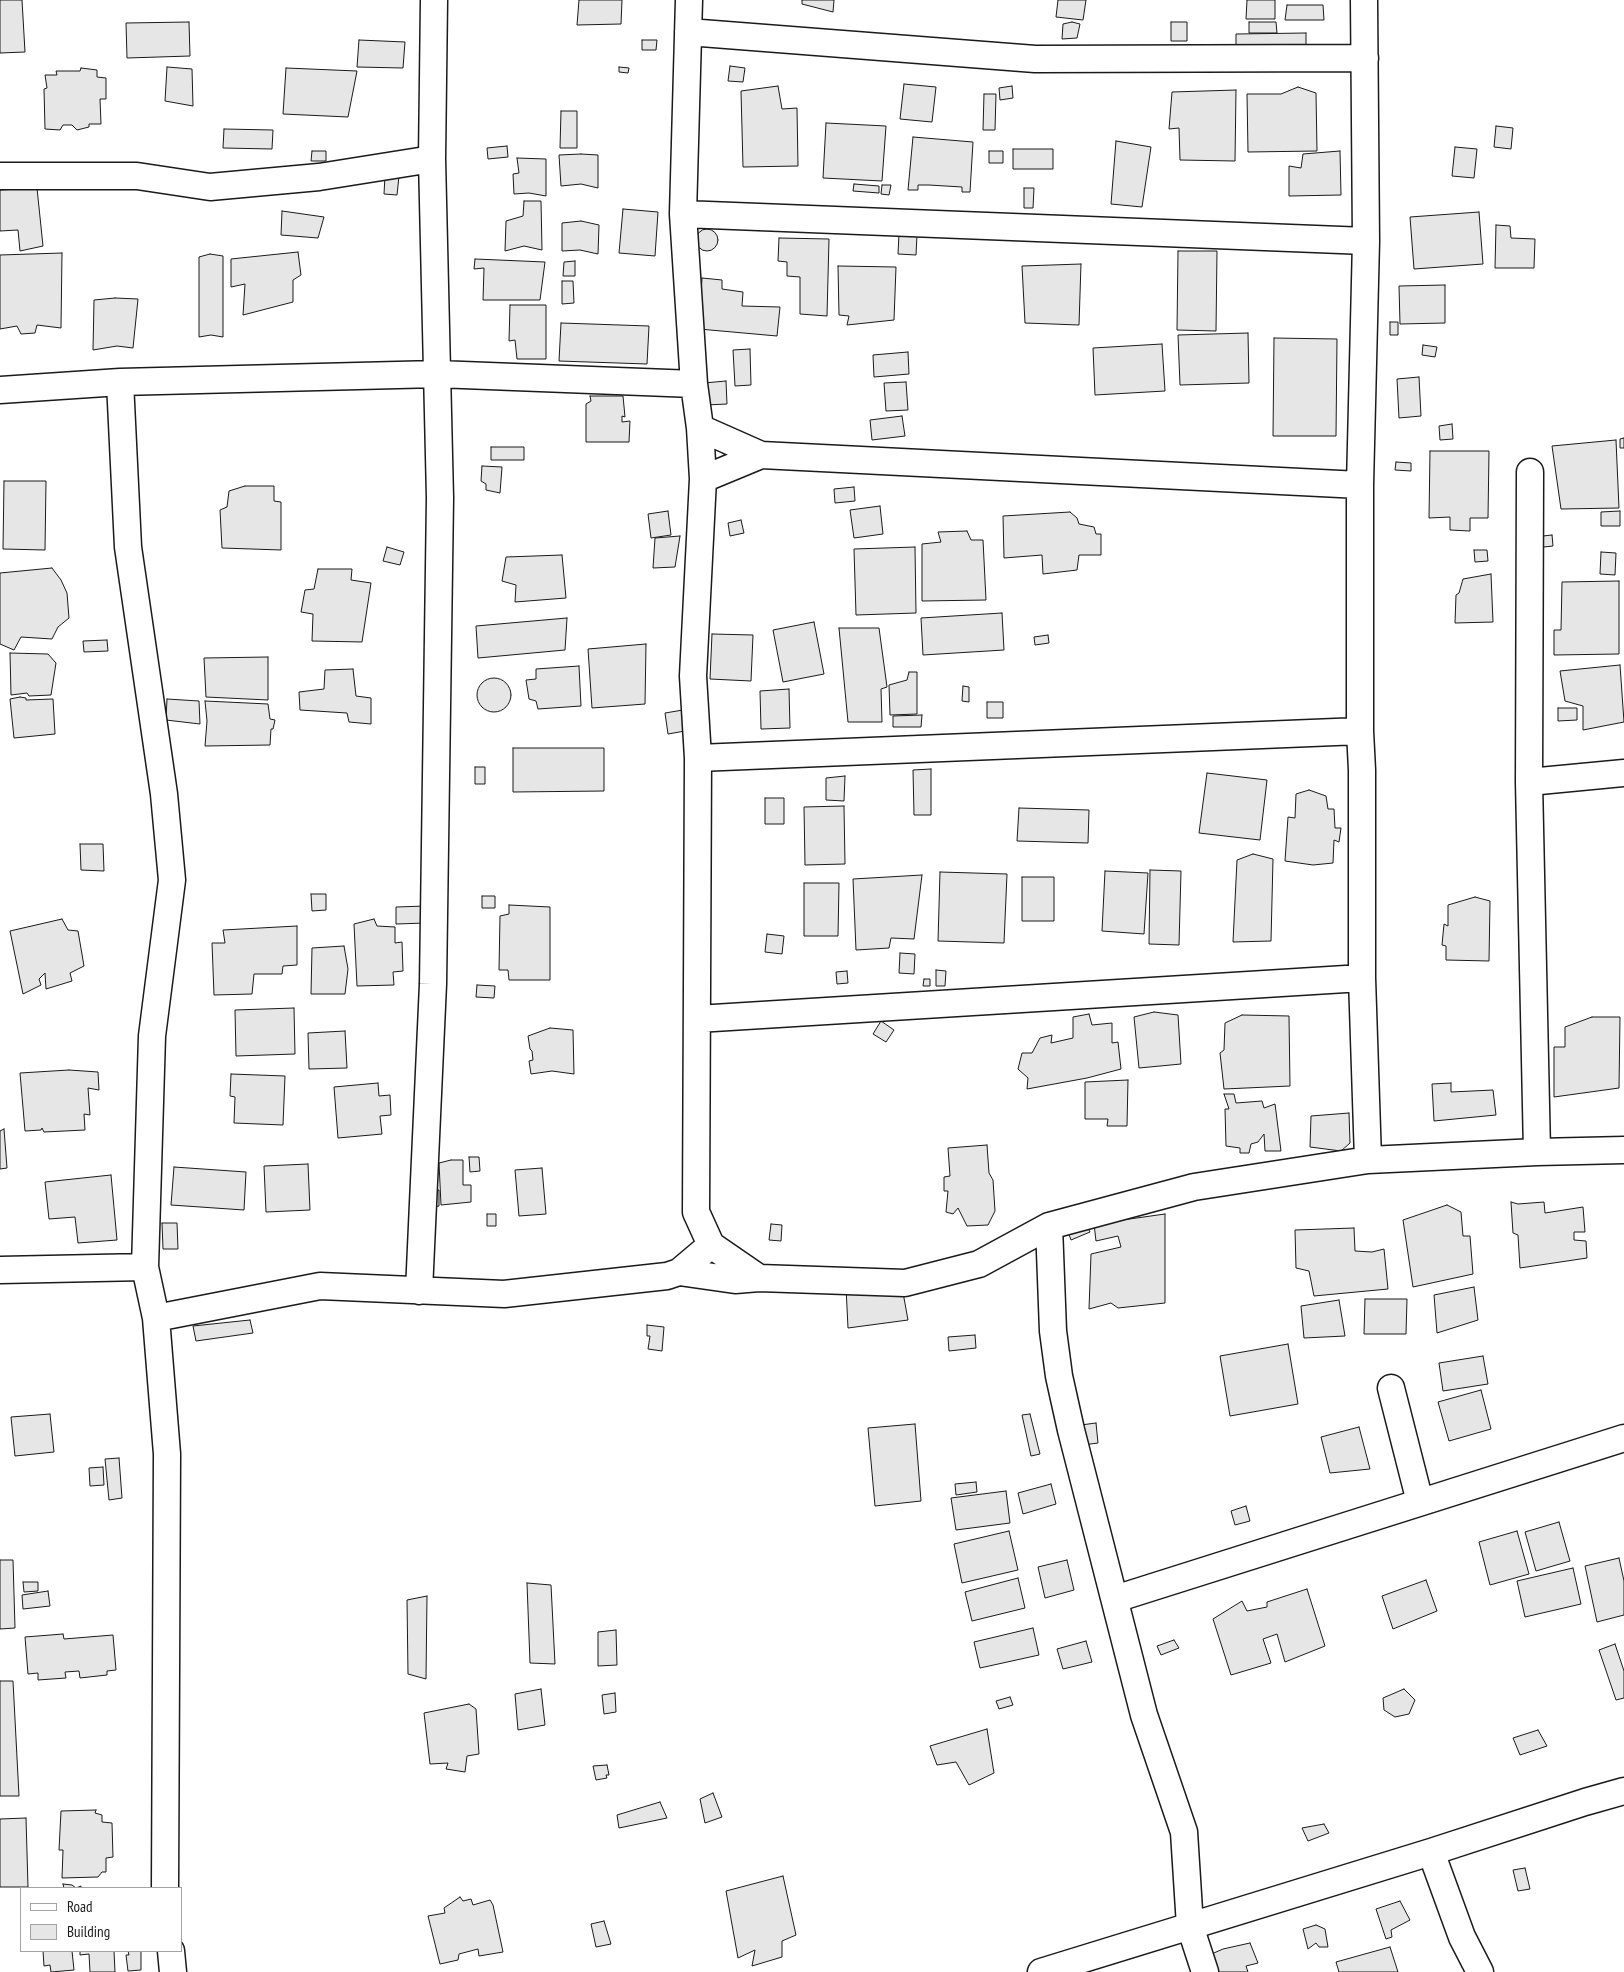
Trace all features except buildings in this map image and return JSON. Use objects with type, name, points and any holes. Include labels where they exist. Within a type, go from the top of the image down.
[{"type":"street","points":[[420,1291],[433,984],[440,498],[432,158],[434,0]]},
{"type":"street","points":[[689,0],[684,214],[694,384],[700,428],[703,479],[693,676],[698,758],[696,1212],[710,1245],[760,1278]]},
{"type":"street","points":[[1364,0],[1366,241],[1360,485],[1360,730],[1362,780],[1362,978],[1368,1160]]},
{"type":"street","points":[[688,32],[1035,59],[1365,58]]},
{"type":"street","points":[[0,176],[137,176],[210,187],[319,177],[432,158]]},
{"type":"street","points":[[684,214],[1366,241]]},
{"type":"street","points":[[0,390],[120,382],[437,374],[694,384]]},
{"type":"street","points":[[120,382],[128,547],[164,794],[172,880],[152,1036],[145,1267],[156,1318],[167,1454],[165,1887]]},
{"type":"street","points":[[700,428],[761,454],[1360,485]]},
{"type":"street","points":[[703,479],[761,454]]},
{"type":"street","points":[[1530,472],[1529,782],[1538,1152]]},
{"type":"street","points":[[698,758],[1360,730]]},
{"type":"street","points":[[1529,782],[1624,773]]},
{"type":"street","points":[[697,1019],[1362,978]]},
{"type":"street","points":[[679,1272],[734,1280],[760,1278],[905,1283],[979,1264],[1049,1226],[1194,1186],[1368,1160],[1624,1150]]},
{"type":"street","points":[[1049,1226],[1053,1331],[1059,1376],[1144,1715],[1184,1832],[1190,1926],[1206,1972]]},
{"type":"street","points":[[156,1318],[320,1286],[504,1294],[667,1276],[679,1272],[710,1245]]},
{"type":"street","points":[[0,1270],[145,1267]]},
{"type":"street","points":[[1391,1388],[1420,1502]]},
{"type":"street","points":[[1115,1599],[1624,1438]]},
{"type":"street","points":[[1041,1972],[1624,1791]]},
{"type":"street","points":[[1431,1852],[1462,1937],[1480,1972]]},
{"type":"street","points":[[171,1952],[174,1972]]}]
